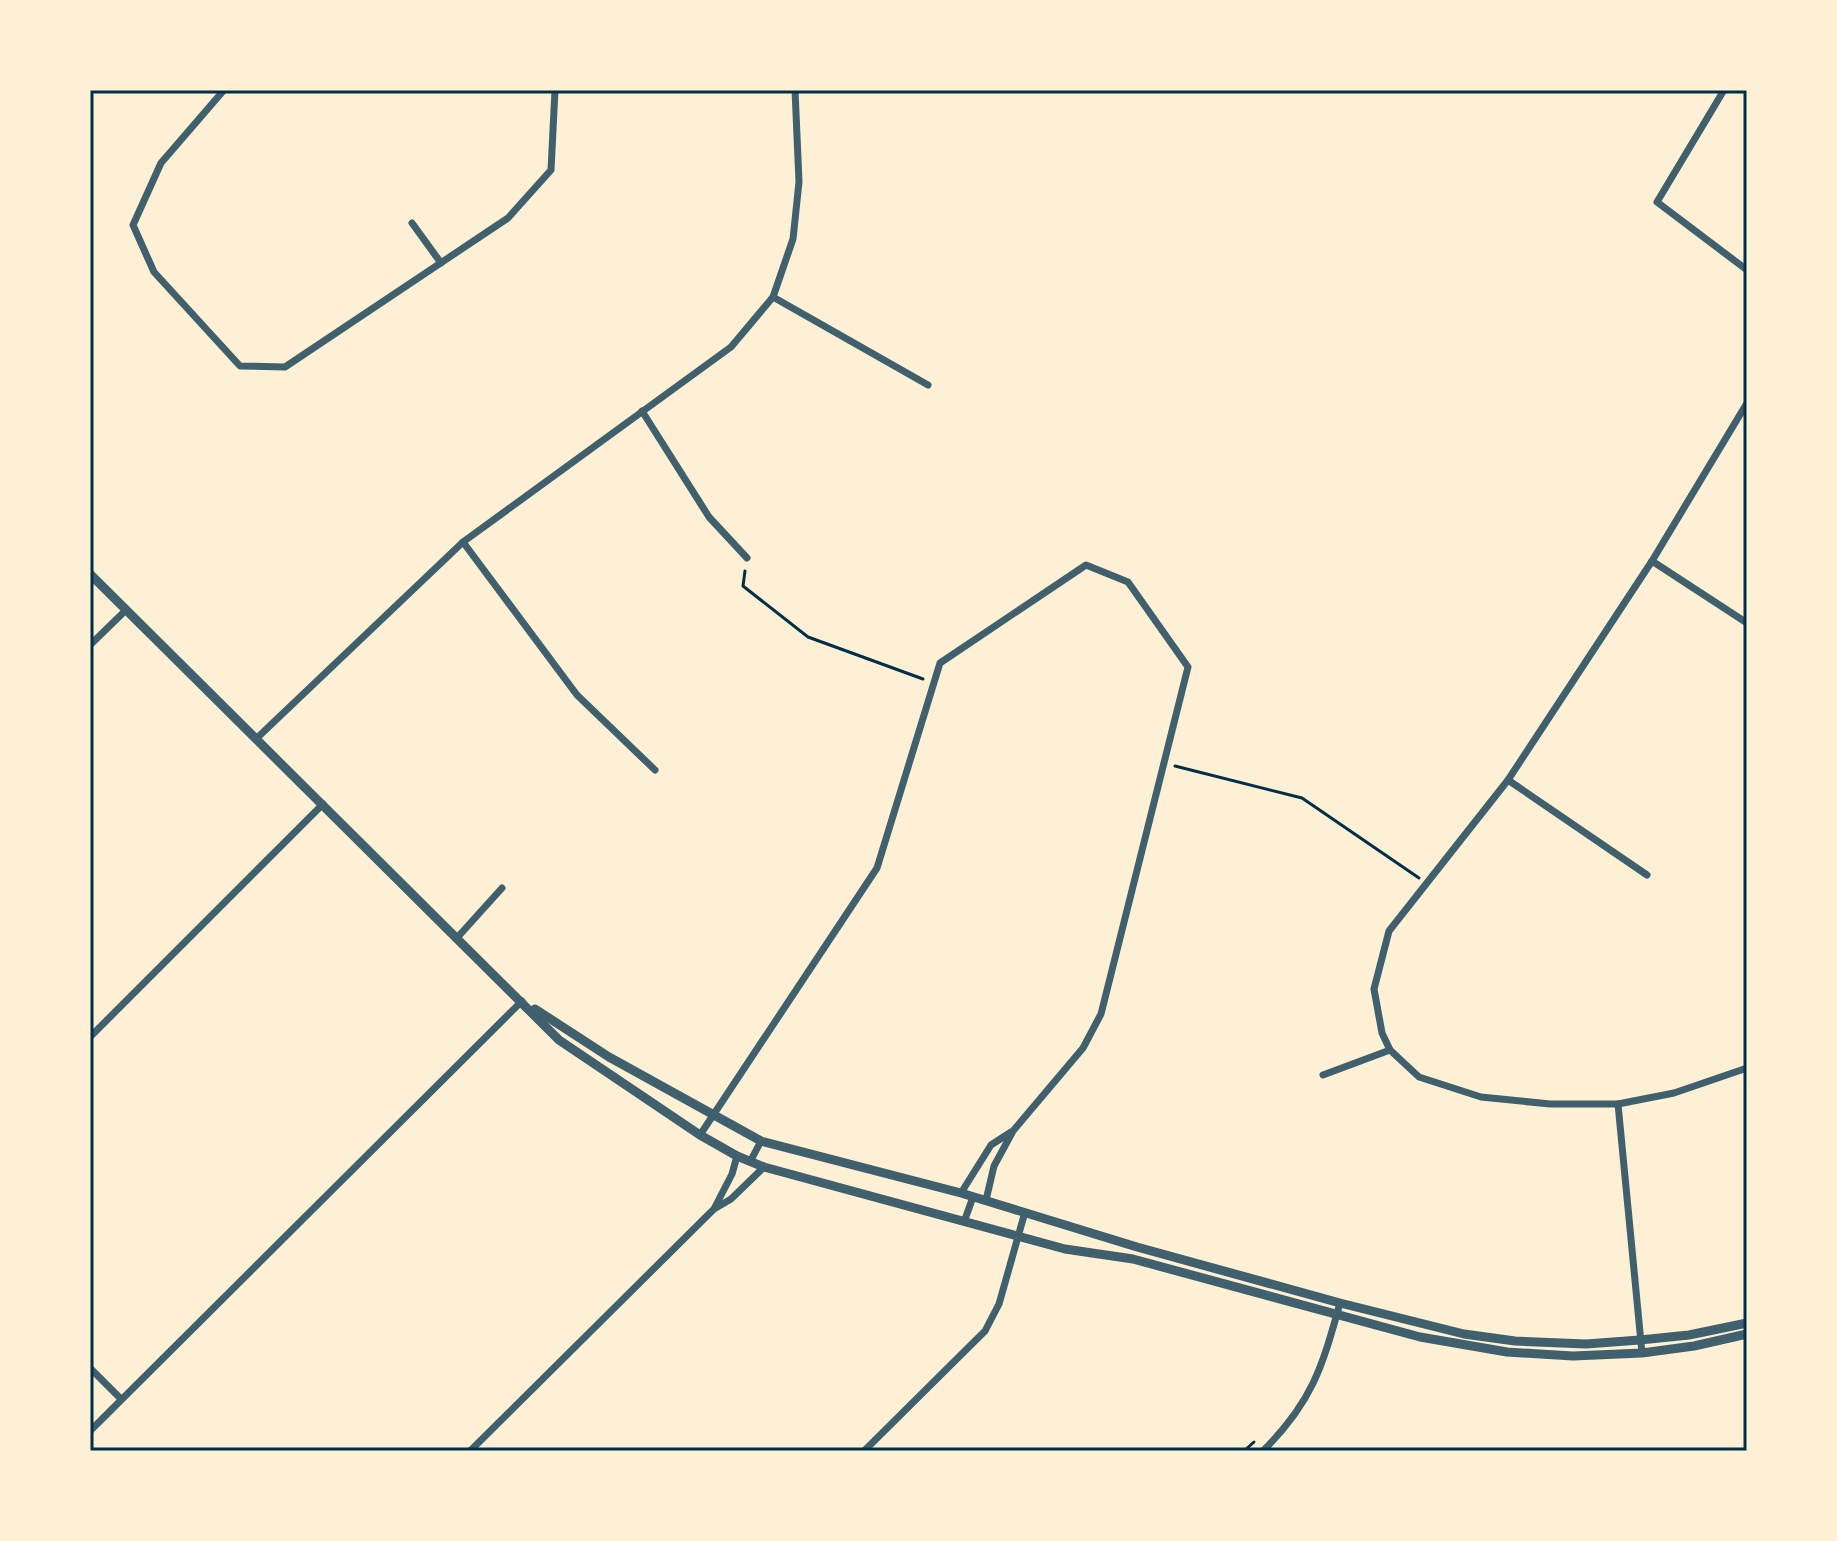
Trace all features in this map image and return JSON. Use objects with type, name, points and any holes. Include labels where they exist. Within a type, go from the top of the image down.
[{"type":"street","points":[[224,90],[161,163],[133,225],[154,272],[240,366],[285,367],[508,218],[551,170],[555,90]]},
{"type":"street","points":[[257,738],[463,542],[731,347],[773,297],[793,239],[799,182],[795,90]]},
{"type":"street","points":[[1724,90],[1657,202],[1747,270]]},
{"type":"street","points":[[412,223],[441,263]]},
{"type":"street","points":[[773,297],[928,385]]},
{"type":"street","points":[[1747,403],[1652,561],[1508,780],[1389,931],[1374,989],[1382,1033],[1390,1050],[1419,1077],[1481,1097],[1550,1104],[1618,1104],[1674,1093],[1747,1068]]},
{"type":"street","points":[[642,411],[709,517],[747,558]]},
{"type":"street","points":[[463,542],[577,695],[655,770]]},
{"type":"street","points":[[1652,561],[1747,623]]},
{"type":"street","points":[[700,1135],[877,868],[940,663],[1086,565],[1128,582],[1188,667],[1101,1014],[1083,1048],[1013,1131],[994,1166],[986,1200]]},
{"type":"street","points":[[90,574],[559,1040],[700,1135],[750,1162],[1065,1249],[1133,1259],[1464,1334],[1515,1341],[1586,1344],[1689,1335],[1747,1323]]},
{"type":"street","points":[[90,645],[126,610]]},
{"type":"street","points":[[1508,780],[1647,875]]},
{"type":"street","points":[[90,1037],[323,804]]},
{"type":"street","points":[[456,939],[502,888]]},
{"type":"street","points":[[522,1001],[609,1057],[761,1141],[986,1200],[1339,1308],[1420,1337],[1507,1352],[1573,1356],[1642,1353],[1747,1334]]},
{"type":"street","points":[[90,1431],[522,1001]]},
{"type":"street","points":[[1323,1075],[1390,1050]]},
{"type":"street","points":[[1618,1104],[1642,1353]]},
{"type":"street","points":[[961,1193],[991,1145],[1013,1131]]},
{"type":"street","points":[[750,1162],[761,1141]]},
{"type":"street","points":[[714,1209],[732,1174],[737,1156]]},
{"type":"street","points":[[470,1451],[714,1209],[731,1199],[764,1167]]},
{"type":"street","points":[[964,1222],[973,1197]]},
{"type":"street","points":[[864,1451],[985,1331],[999,1304],[1025,1212]]},
{"type":"street","points":[[1263,1451],[1291,1422],[1314,1385],[1339,1308]]},
{"type":"street","points":[[90,1368],[121,1399]]},
{"type":"path","points":[[747,558],[743,586],[808,637],[934,683]]},
{"type":"path","points":[[1164,763],[1302,798],[1427,883]]},
{"type":"path","points":[[1244,1451],[1256,1440]]}]
